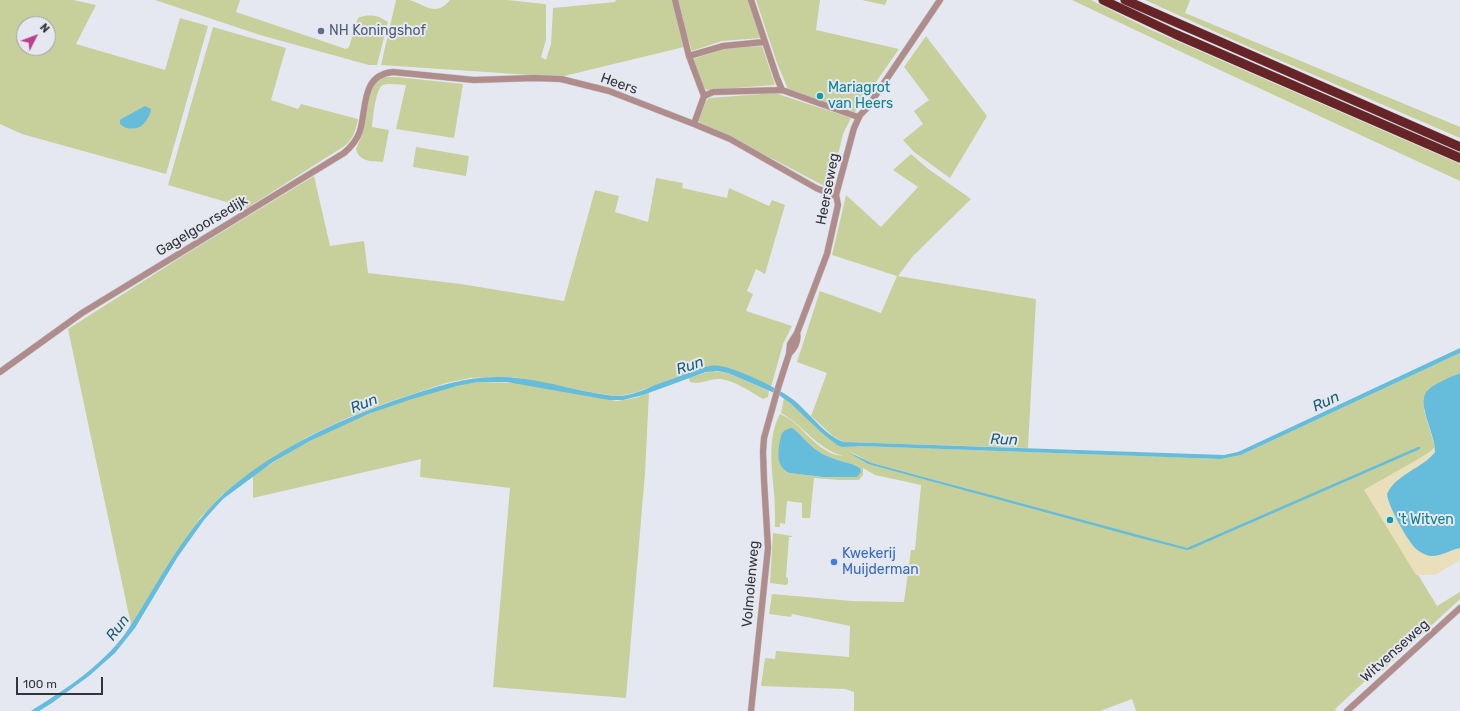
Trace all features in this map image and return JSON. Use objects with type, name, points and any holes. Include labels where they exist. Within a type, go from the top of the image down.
[{"type":"highway","points":[[1103,0],[1175,34],[1460,158]]},
{"type":"highway","points":[[1124,0],[1460,147]]},
{"type":"street","points":[[674,0],[689,56],[704,96],[694,124]]},
{"type":"street","points":[[751,0],[764,42],[782,90]]},
{"type":"street","name":"Heerseweg","points":[[771,412],[789,354],[798,341],[797,333],[827,254],[838,205],[836,195],[858,118],[867,108],[940,0]]},
{"type":"street","points":[[689,56],[723,46],[764,42]]},
{"type":"street","name":"Heers","points":[[379,73],[393,72],[474,80],[534,78],[561,79],[609,91],[730,139],[816,188],[836,195]]},
{"type":"street","name":"Gagelgoorsedijk","points":[[0,372],[82,313],[344,153],[357,138],[369,87],[379,73]]},
{"type":"street","points":[[704,96],[713,92],[782,90],[858,118]]},
{"type":"street","name":"Volmolenweg","points":[[751,711],[768,548],[763,452],[764,438],[771,412]]},
{"type":"street","name":"Witvenseweg","points":[[1347,711],[1460,608]]},
{"type":"green space","points":[[0,0],[73,0],[96,5],[76,44],[165,70],[180,18],[208,26],[166,174],[22,134],[0,124]],"holes":[[[150,112],[148,118],[140,127],[129,129]]]},
{"type":"green space","points":[[155,0],[240,0],[236,12],[346,49],[349,47],[358,18],[374,16],[388,22],[377,65],[369,65],[260,35]]},
{"type":"green space","points":[[396,0],[409,0],[435,9],[445,5],[450,0],[507,0],[545,4],[546,40],[541,57],[546,60],[551,44],[553,8],[615,2],[616,0],[672,0],[684,47],[560,77],[381,65]]},
{"type":"green space","points":[[678,0],[749,0],[761,38],[722,41],[692,51]]},
{"type":"green space","points":[[756,0],[820,0],[816,30],[899,49],[855,112],[788,89],[777,63]]},
{"type":"green space","points":[[862,0],[887,0],[885,5]]},
{"type":"green space","points":[[1072,0],[1091,0],[1149,29],[1460,164],[1460,181],[1209,65]]},
{"type":"green space","points":[[1145,0],[1190,0],[1185,13],[1460,127],[1460,138],[1242,44]]},
{"type":"green space","points":[[213,27],[286,48],[271,100],[298,109],[301,104],[358,119],[354,133],[346,145],[247,208],[168,185]]},
{"type":"green space","points":[[926,36],[987,116],[950,178],[914,152],[903,140],[923,124],[914,111],[929,100],[904,67]]},
{"type":"green space","points":[[762,46],[775,85],[707,90],[702,86],[693,59],[726,48]]},
{"type":"green space","points":[[384,77],[463,84],[454,138],[396,129],[406,85],[385,84],[378,92],[372,127],[389,130],[383,162],[363,159],[356,149],[362,135],[367,102],[373,83]]},
{"type":"green space","points":[[775,93],[851,118],[843,134],[830,189],[699,122],[701,109],[709,98]]},
{"type":"green space","points":[[416,147],[469,156],[466,176],[413,167]]},
{"type":"green space","points":[[911,154],[927,168],[971,199],[913,256],[898,276],[1036,299],[1028,448],[844,442],[834,437],[811,416],[827,373],[797,362],[820,291],[881,313],[897,276],[832,255],[846,195],[881,227],[918,187],[893,170]]},
{"type":"green space","points":[[314,176],[330,246],[364,241],[368,273],[461,284],[564,301],[595,190],[619,196],[615,212],[648,222],[656,178],[683,183],[682,188],[727,198],[729,188],[769,206],[772,200],[785,205],[765,274],[756,269],[747,291],[753,294],[746,311],[792,326],[783,344],[771,387],[737,371],[717,366],[696,370],[634,393],[619,396],[595,393],[514,377],[495,377],[470,378],[446,383],[386,403],[345,419],[307,437],[239,481],[222,495],[201,517],[172,559],[131,625],[68,329],[186,254]]},
{"type":"green space","points":[[1460,353],[1460,373],[1428,390],[1424,410],[1435,447],[1421,458],[1366,489],[1437,606],[1460,592],[1460,599],[1382,671],[1379,668],[1335,709],[1336,711],[1136,711],[1132,699],[1100,711],[854,711],[854,692],[845,689],[761,686],[765,658],[775,659],[776,651],[849,657],[850,626],[792,614],[791,617],[769,614],[772,594],[852,601],[904,602],[911,550],[915,550],[921,485],[875,475],[863,468],[863,475],[859,480],[814,478],[810,518],[802,518],[802,503],[787,501],[785,524],[780,523],[780,527],[775,527],[775,502],[771,453],[773,433],[780,414],[796,424],[825,450],[833,454],[843,456],[825,448],[797,424],[781,413],[784,398],[837,445],[1221,459],[1241,455]],"holes":[[[794,429],[813,448],[822,454],[860,468],[857,477],[823,477],[789,473],[784,470]],[[848,451],[872,463],[969,490],[868,464]]]},
{"type":"green space","points":[[711,371],[728,373],[769,391],[768,397],[763,399],[737,384],[721,379],[713,379],[698,383],[690,382],[689,378]]},
{"type":"green space","points":[[478,382],[519,383],[617,401],[635,398],[649,393],[645,473],[626,698],[493,687],[510,488],[420,477],[421,459],[253,498],[253,476],[304,444],[361,417],[390,406],[419,396]]},
{"type":"green space","points":[[773,533],[792,536],[789,537],[786,577],[788,578],[788,583],[786,585],[770,583]]},
{"type":"sand","name":"'t Witven","points":[[1435,447],[1435,452],[1424,463],[1399,478],[1390,505],[1416,549],[1443,554],[1460,548],[1460,560],[1435,575],[1416,575],[1364,490],[1420,458]]},
{"type":"water","points":[[145,106],[151,109],[150,115],[140,127],[129,128],[120,124],[120,120]]},
{"type":"water","points":[[1460,348],[1460,353],[1241,455],[1221,459],[860,446],[842,447],[837,445],[822,433],[790,403],[779,395],[728,373],[717,371],[706,372],[643,395],[623,400],[609,400],[507,382],[478,382],[457,386],[368,414],[310,441],[273,462],[223,499],[204,520],[177,558],[135,628],[115,653],[89,676],[52,703],[39,711],[31,711],[82,677],[115,646],[125,634],[191,531],[213,504],[239,481],[258,467],[297,443],[339,422],[383,405],[450,383],[484,377],[507,377],[529,379],[611,396],[620,396],[638,392],[705,367],[718,366],[748,375],[780,391],[795,401],[831,435],[844,442],[1224,455],[1238,452]]},
{"type":"water","name":"'t Witven","points":[[1460,373],[1460,548],[1430,556],[1416,549],[1412,545],[1398,523],[1387,494],[1397,481],[1430,458],[1435,452],[1433,437],[1425,412],[1424,397],[1427,391],[1433,386]]},
{"type":"water","points":[[791,428],[822,454],[856,466],[860,468],[861,472],[857,477],[823,477],[789,473],[780,464],[779,448],[780,439],[783,432]]},
{"type":"water","points":[[1420,447],[1420,449],[1187,550],[868,464],[848,452],[872,463],[1187,548]]},
{"type":"place","name":"NH Koningshof","points":[[321,31]]},
{"type":"place","name":"Mariagrot van Heers","points":[[820,96]]},
{"type":"place","name":"'t Witven","points":[[1390,520]]},
{"type":"place","name":"Kwekerij Muijderman","points":[[834,562]]},
{"type":"water label","name":"Run","points":[[690,366]]},
{"type":"water label","name":"Run","points":[[1326,402]]},
{"type":"water label","name":"Run","points":[[364,404]]},
{"type":"water label","name":"Run","points":[[1004,440]]},
{"type":"water label","name":"Run","points":[[118,628]]}]
